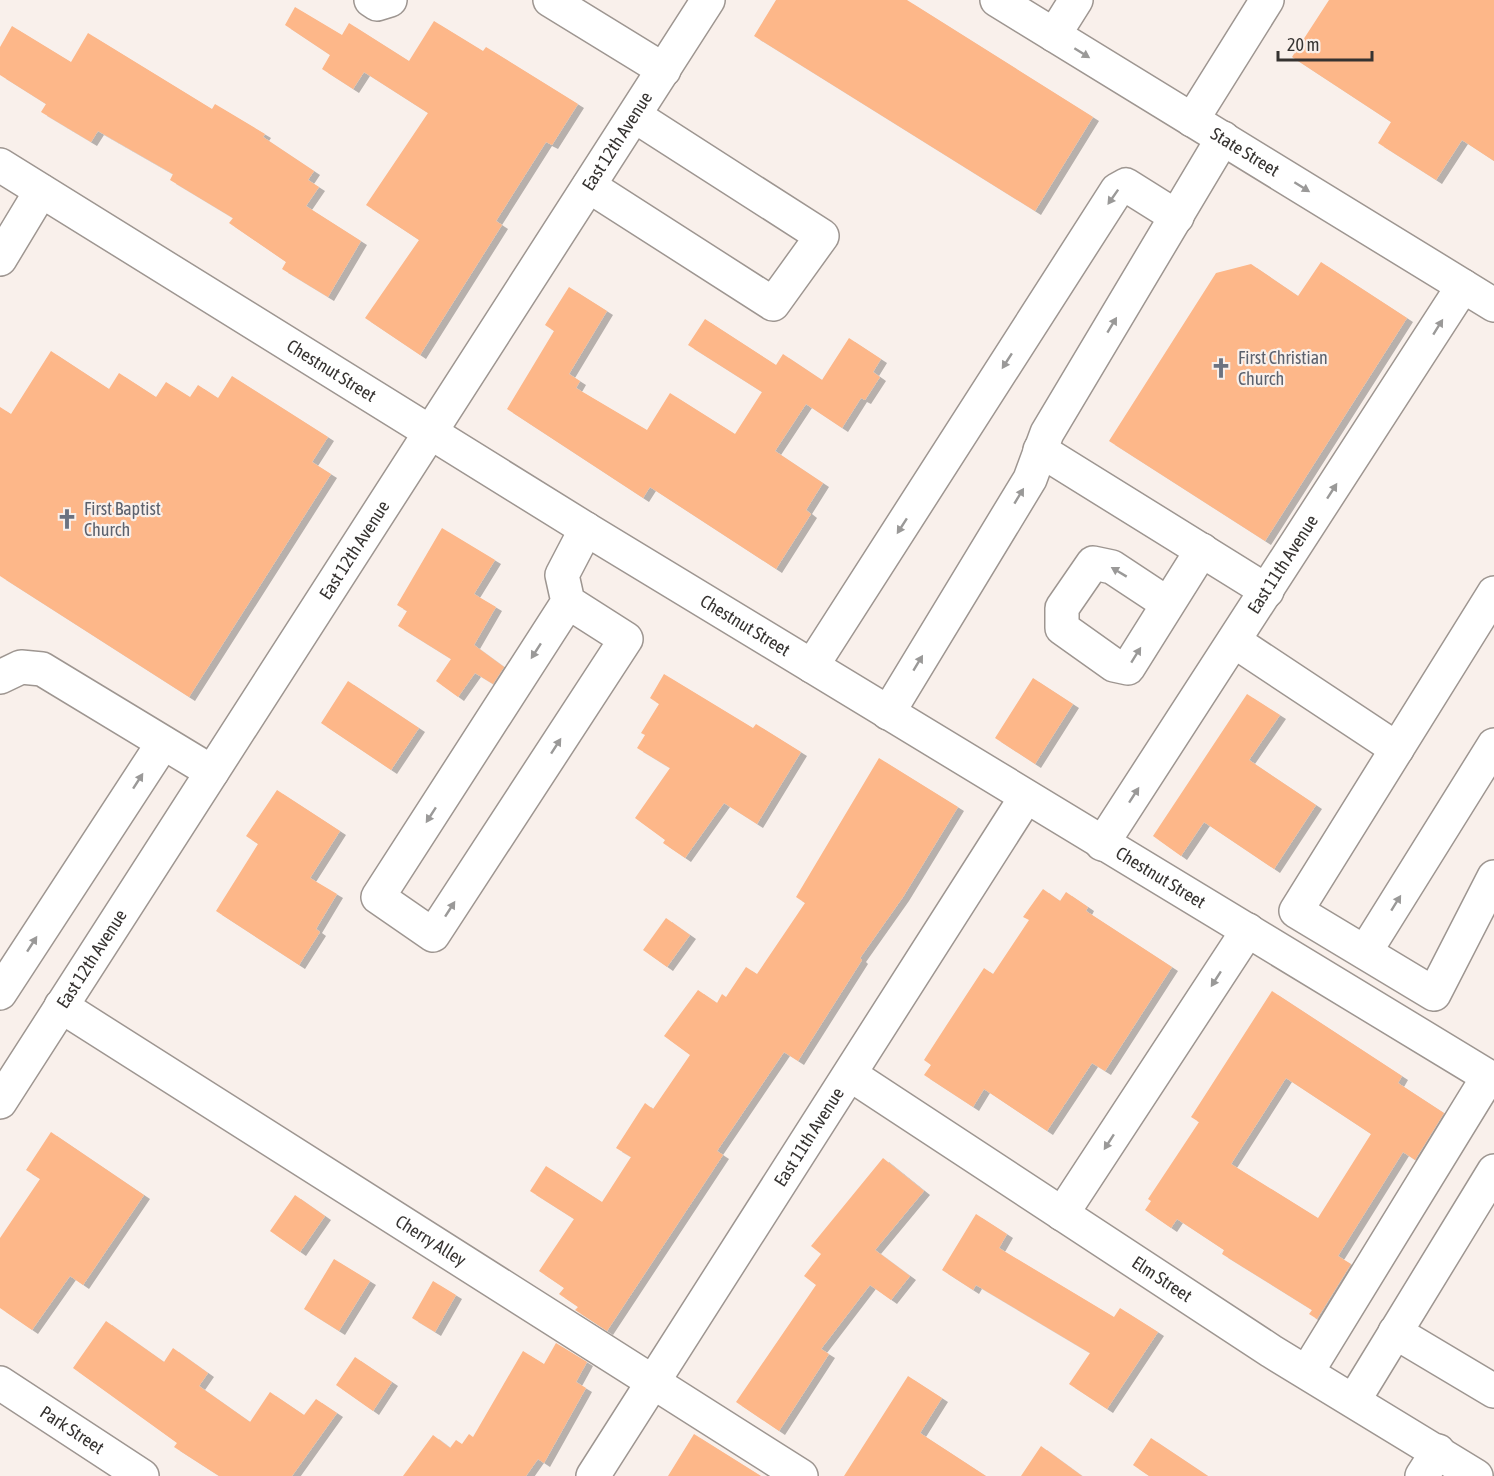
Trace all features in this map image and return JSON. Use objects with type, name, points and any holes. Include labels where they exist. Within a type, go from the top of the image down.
[{"type":"street","points":[[550,0],[664,70]]},
{"type":"street","name":"East 12th Avenue","points":[[0,1102],[11,1060],[62,1006],[708,0]]},
{"type":"street","name":"State Street","points":[[997,0],[1494,305]]},
{"type":"street","points":[[1054,35],[1076,0]]},
{"type":"street","points":[[1192,120],[1267,0]]},
{"type":"street","points":[[590,186],[773,303],[822,236],[634,116]]},
{"type":"street","points":[[888,713],[1030,479],[1047,433],[1222,138]]},
{"type":"street","name":"Chestnut Street","points":[[0,165],[586,529],[1491,1079]]},
{"type":"street","points":[[812,666],[1117,190],[1126,185],[1177,217]]},
{"type":"street","points":[[0,259],[41,191]]},
{"type":"street","name":"East 11th Avenue","points":[[1102,844],[1463,286]]},
{"type":"street","points":[[1040,450],[1267,591]]},
{"type":"street","points":[[568,602],[378,897],[433,935],[626,639],[568,602],[562,575],[586,529]]},
{"type":"street","points":[[1168,604],[1202,550]]},
{"type":"street","points":[[1494,593],[1296,911],[1434,994],[1494,877]]},
{"type":"street","points":[[1234,641],[1397,749]]},
{"type":"street","points":[[0,677],[21,667],[42,669],[212,772]]},
{"type":"street","points":[[0,993],[163,743]]},
{"type":"street","points":[[1365,952],[1494,745]]},
{"type":"street","name":"East 11th Avenue","points":[[593,1476],[851,1075],[1026,797]]},
{"type":"street","points":[[1062,1214],[1248,930]]},
{"type":"street","name":"Cherry Alley","points":[[62,1006],[801,1476]]},
{"type":"street","name":"Elm Street","points":[[851,1075],[1062,1214],[1353,1400],[1430,1463],[1476,1476]]},
{"type":"street","points":[[1307,1372],[1491,1079]]},
{"type":"street","points":[[1353,1400],[1494,1171]]},
{"type":"street","points":[[1395,1332],[1494,1391]]},
{"type":"street","name":"Park Street","points":[[0,1383],[142,1476]]},
{"type":"building","points":[[776,0],[907,0],[1093,117],[1035,211],[754,36]]},
{"type":"building","points":[[1329,0],[1494,0],[1494,161],[1462,140],[1436,180],[1378,143],[1391,122],[1292,57]]},
{"type":"building","points":[[295,7],[342,35],[349,23],[409,61],[434,21],[483,51],[486,47],[578,104],[552,145],[546,142],[496,221],[502,225],[420,355],[365,318],[419,240],[366,205],[428,113],[364,72],[353,89],[322,69],[330,55],[285,25]]},
{"type":"building","points":[[12,26],[71,62],[88,33],[212,109],[215,104],[265,134],[263,137],[314,171],[308,180],[319,187],[306,206],[361,241],[328,297],[282,269],[286,262],[229,223],[233,218],[170,180],[173,174],[98,131],[91,142],[41,112],[46,104],[0,75],[0,47]]},
{"type":"building","points":[[1321,262],[1407,318],[1265,541],[1109,441],[1216,273],[1251,264],[1298,296]]},
{"type":"building","points":[[569,287],[607,311],[569,374],[580,381],[576,388],[647,430],[670,393],[735,434],[762,392],[688,345],[705,319],[776,365],[783,354],[822,380],[849,338],[881,359],[873,372],[880,377],[865,400],[861,398],[842,428],[806,404],[775,451],[823,483],[806,510],[811,514],[776,569],[650,487],[643,498],[507,409],[554,331],[545,325]]},
{"type":"building","points":[[51,351],[109,389],[119,373],[156,397],[166,382],[190,397],[198,385],[218,398],[232,376],[328,437],[312,462],[331,474],[189,697],[0,576],[0,407],[11,414]]},
{"type":"building","points":[[442,528],[495,560],[474,594],[496,607],[474,645],[504,667],[493,684],[475,673],[458,697],[436,681],[451,659],[398,626],[407,611],[397,605]]},
{"type":"building","points":[[664,674],[753,728],[756,724],[801,752],[757,824],[724,803],[685,858],[663,843],[665,840],[635,818],[670,768],[637,748],[645,735],[641,733],[659,704],[650,698]]},
{"type":"building","points":[[1033,678],[1073,704],[1035,764],[995,738]]},
{"type":"building","points":[[348,681],[419,728],[391,770],[321,723]]},
{"type":"building","points":[[1247,694],[1280,715],[1249,760],[1316,805],[1274,869],[1204,822],[1181,856],[1153,836]]},
{"type":"building","points":[[879,758],[958,807],[903,897],[860,958],[862,960],[798,1061],[784,1052],[717,1151],[723,1155],[607,1331],[575,1310],[578,1307],[559,1294],[564,1288],[539,1271],[574,1219],[530,1191],[546,1166],[602,1202],[631,1157],[616,1148],[645,1103],[653,1109],[690,1055],[664,1036],[698,990],[717,1003],[722,994],[726,997],[746,967],[757,974],[805,903],[796,897]]},
{"type":"building","points":[[277,790],[340,831],[310,878],[337,894],[316,929],[320,932],[299,965],[216,911],[258,844],[246,836]]},
{"type":"building","points":[[1043,889],[1060,901],[1066,892],[1088,907],[1086,911],[1172,967],[1105,1071],[1092,1063],[1047,1131],[984,1089],[973,1107],[924,1075],[931,1065],[924,1060],[984,968],[993,974],[1029,920],[1023,917]]},
{"type":"building","points":[[666,918],[690,935],[667,967],[643,950]]},
{"type":"building","points":[[1272,991],[1402,1076],[1398,1083],[1444,1113],[1415,1160],[1403,1152],[1338,1256],[1351,1264],[1317,1319],[1309,1314],[1312,1310],[1222,1254],[1224,1250],[1177,1219],[1171,1228],[1145,1210],[1151,1201],[1148,1199],[1199,1122],[1191,1117]],"holes":[[[1286,1078],[1371,1134],[1318,1218],[1231,1164]]]},
{"type":"building","points":[[51,1132],[144,1195],[83,1285],[70,1276],[32,1330],[0,1308],[0,1238],[40,1179],[26,1170]]},
{"type":"building","points":[[883,1158],[924,1191],[875,1250],[910,1276],[891,1300],[870,1285],[821,1349],[829,1354],[779,1431],[736,1402],[816,1285],[804,1276],[821,1254],[811,1246]]},
{"type":"building","points":[[295,1195],[325,1216],[300,1252],[270,1231]]},
{"type":"building","points":[[976,1214],[1007,1234],[999,1248],[1114,1317],[1120,1308],[1158,1332],[1107,1409],[1069,1384],[1090,1353],[976,1285],[973,1290],[942,1270]]},
{"type":"building","points":[[334,1259],[370,1281],[339,1331],[304,1309]]},
{"type":"building","points":[[433,1281],[456,1295],[435,1332],[412,1318]]},
{"type":"building","points":[[106,1321],[164,1362],[173,1348],[208,1373],[199,1386],[250,1422],[270,1392],[304,1415],[316,1399],[337,1413],[292,1476],[219,1476],[174,1447],[177,1443],[73,1368]]},
{"type":"building","points":[[556,1343],[587,1362],[576,1382],[586,1388],[544,1463],[538,1459],[526,1476],[403,1476],[433,1435],[450,1448],[456,1440],[462,1444],[469,1434],[473,1437],[523,1351],[544,1364]]},
{"type":"building","points":[[355,1357],[392,1382],[373,1411],[336,1385]]},
{"type":"building","points":[[908,1376],[942,1398],[920,1433],[986,1476],[844,1476]]},
{"type":"building","points":[[694,1434],[761,1476],[668,1476]]},
{"type":"building","points":[[1151,1438],[1208,1476],[1149,1476],[1133,1465]]},
{"type":"building","points":[[1041,1446],[1082,1476],[1021,1476]]},
{"type":"place","name":"First Christian Church","points":[[1221,368]]},
{"type":"place","name":"First Baptist Church","points":[[67,519]]}]
